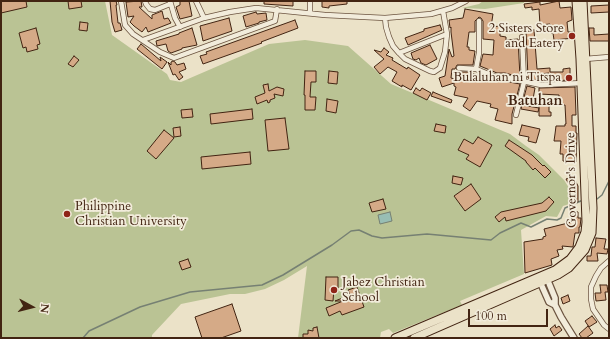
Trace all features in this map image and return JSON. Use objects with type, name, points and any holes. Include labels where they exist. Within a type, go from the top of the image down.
[{"type":"highway","name":"Governor's Drive","points":[[576,1],[583,59]]},
{"type":"highway","name":"Governor's Drive","points":[[414,338],[543,281],[566,263],[579,247],[585,232],[589,208],[583,59],[583,1]]},
{"type":"highway","name":"Governor's Drive","points":[[395,338],[543,281]]},
{"type":"street","points":[[121,1],[125,25],[134,34],[160,52],[174,58],[275,21],[277,9]]},
{"type":"street","points":[[146,1],[146,4],[150,9],[155,10],[170,3],[180,27]]},
{"type":"street","points":[[196,1],[204,18]]},
{"type":"street","points":[[310,1],[310,13]]},
{"type":"street","points":[[143,40],[204,18],[256,8],[385,18],[420,16],[443,11],[466,1]]},
{"type":"street","points":[[385,18],[389,37],[399,53],[405,59],[430,71],[436,71],[443,63],[447,34],[443,11]]},
{"type":"street","points":[[476,69],[479,53],[479,21]]},
{"type":"street","points":[[399,53],[447,34]]},
{"type":"street","points":[[516,115],[524,82],[522,36]]},
{"type":"street","points":[[583,59],[609,57]]},
{"type":"street","points":[[459,68],[476,69],[496,77],[541,85],[584,82]]},
{"type":"street","points":[[609,261],[601,268],[591,287],[593,309],[604,325],[609,329]]},
{"type":"street","points":[[543,281],[549,302],[555,305],[574,338]]},
{"type":"green space","points":[[1,1],[105,1],[112,35],[167,74],[170,80],[181,82],[269,44],[305,40],[348,46],[391,84],[510,134],[539,155],[564,180],[576,202],[563,206],[557,217],[546,216],[521,230],[524,274],[460,301],[462,305],[393,333],[389,329],[381,332],[380,338],[298,338],[307,266],[284,280],[265,289],[245,294],[230,294],[181,304],[152,335],[152,338],[1,338]]},
{"type":"green space","points":[[483,1],[524,1],[524,3],[485,9],[462,8],[479,4]]},
{"type":"water","points":[[390,212],[392,221],[380,224],[378,215]]},
{"type":"building","points":[[1,1],[26,1],[27,7],[1,13]]},
{"type":"building","points":[[68,1],[81,1],[82,7],[69,9]]},
{"type":"building","points":[[110,1],[116,1],[118,23],[120,23],[122,30],[115,32],[112,22]]},
{"type":"building","points":[[141,1],[142,7],[139,7],[152,19],[152,15],[162,11],[164,19],[168,18],[171,23],[148,32],[146,27],[142,32],[130,22],[134,16],[128,17],[126,2]]},
{"type":"building","points":[[180,1],[189,1],[192,16],[180,19],[176,7],[180,5]]},
{"type":"building","points":[[264,1],[293,1],[293,6],[264,4]]},
{"type":"building","points":[[322,1],[347,1],[347,4],[329,6],[329,8],[322,7]]},
{"type":"building","points":[[559,1],[560,8],[571,7],[572,20],[567,22],[568,32],[573,32],[574,38],[554,40],[553,33],[551,33],[550,24],[540,25],[539,9],[532,10],[532,7],[525,8],[524,4],[540,2],[540,5]]},
{"type":"building","points":[[609,5],[609,12],[591,13],[591,6]]},
{"type":"building","points":[[465,9],[493,14],[491,27],[500,26],[500,36],[506,37],[506,40],[518,39],[520,77],[505,73],[497,73],[480,66],[483,54],[493,55],[494,40],[483,39],[483,21],[479,17],[475,21],[475,32],[469,32],[467,47],[469,47],[469,50],[475,51],[473,65],[457,65],[455,69],[452,69],[451,78],[459,80],[460,72],[469,72],[495,81],[520,84],[512,114],[512,124],[495,120],[498,109],[490,107],[491,104],[477,101],[470,111],[463,106],[468,98],[454,95],[456,87],[454,86],[454,83],[442,87],[439,78],[445,76],[449,49],[452,57],[454,56],[449,20],[463,18]]},
{"type":"building","points":[[256,12],[257,14],[266,13],[267,20],[246,27],[243,16]]},
{"type":"building","points":[[229,18],[232,31],[203,41],[200,26]]},
{"type":"building","points":[[295,20],[298,28],[261,42],[262,43],[203,64],[200,56],[207,54],[206,52]]},
{"type":"building","points":[[80,22],[88,23],[87,31],[79,30]]},
{"type":"building","points":[[440,25],[442,30],[408,45],[405,38],[424,31],[424,29]]},
{"type":"building","points":[[36,28],[40,44],[37,45],[38,49],[27,52],[26,47],[23,48],[19,33]]},
{"type":"building","points":[[192,28],[197,45],[182,48],[171,53],[168,51],[166,44],[157,46],[156,41],[179,34]]},
{"type":"building","points":[[589,28],[594,28],[594,35],[609,34],[609,41],[590,41]]},
{"type":"building","points":[[534,30],[537,69],[550,68],[550,72],[563,72],[563,69],[570,68],[570,80],[550,81],[549,73],[540,74],[540,81],[528,78],[526,31]]},
{"type":"building","points":[[141,44],[161,61],[160,57],[167,62],[162,69],[137,49]]},
{"type":"building","points":[[430,45],[437,59],[426,65],[421,63],[419,58],[416,60],[413,59],[411,53]]},
{"type":"building","points":[[384,48],[389,52],[386,55],[393,58],[392,60],[407,69],[408,67],[420,75],[411,90],[392,81],[397,72],[388,67],[380,74],[374,67],[384,59],[374,50],[381,52]]},
{"type":"building","points":[[74,56],[79,60],[73,67],[68,64]]},
{"type":"building","points":[[173,61],[177,65],[184,63],[186,69],[179,72],[183,77],[179,80],[175,74],[173,75],[168,62],[171,65],[171,62]]},
{"type":"building","points":[[305,71],[316,71],[316,82],[311,82],[310,97],[316,97],[315,110],[305,110]]},
{"type":"building","points":[[329,71],[338,72],[337,84],[328,83]]},
{"type":"building","points":[[268,84],[269,91],[277,87],[284,89],[283,96],[274,94],[275,98],[270,100],[270,102],[268,103],[267,100],[257,104],[255,97],[265,93],[263,85]]},
{"type":"building","points":[[527,86],[535,88],[533,99],[524,97]]},
{"type":"building","points":[[575,87],[576,115],[572,115],[572,126],[576,126],[577,133],[576,162],[563,161],[563,154],[560,154],[561,141],[554,141],[556,126],[565,126],[566,124],[565,105],[559,105],[559,95],[539,94],[539,88]]},
{"type":"building","points":[[416,88],[420,91],[422,88],[431,93],[427,100],[413,93]]},
{"type":"building","points":[[433,92],[452,100],[451,103],[431,96]]},
{"type":"building","points":[[327,99],[338,101],[336,113],[326,111]]},
{"type":"building","points":[[539,104],[549,104],[549,112],[551,112],[551,116],[539,116]]},
{"type":"building","points":[[522,105],[539,108],[538,112],[521,109]]},
{"type":"building","points":[[192,109],[193,117],[182,118],[181,110]]},
{"type":"building","points":[[252,109],[253,119],[211,124],[210,114]]},
{"type":"building","points":[[285,118],[289,149],[268,151],[265,120]]},
{"type":"building","points":[[436,124],[446,126],[445,133],[434,131]]},
{"type":"building","points":[[522,125],[540,129],[536,143],[528,141],[529,137],[519,135]]},
{"type":"building","points":[[180,127],[181,136],[174,137],[173,128]]},
{"type":"building","points":[[164,130],[174,138],[156,159],[147,151]]},
{"type":"building","points":[[478,137],[492,145],[480,167],[466,159],[469,155],[458,150],[464,139],[473,144]]},
{"type":"building","points":[[509,140],[532,155],[551,172],[545,178],[535,168],[533,170],[526,161],[505,146]]},
{"type":"building","points":[[250,152],[251,164],[202,169],[201,157]]},
{"type":"building","points":[[453,176],[463,178],[461,185],[452,183]]},
{"type":"building","points":[[573,176],[578,186],[578,202],[573,187],[571,188],[566,179]]},
{"type":"building","points":[[471,184],[481,199],[465,211],[454,196]]},
{"type":"building","points":[[549,197],[554,202],[546,211],[506,221],[505,217],[499,222],[495,217],[501,212],[542,203]]},
{"type":"building","points":[[383,199],[386,209],[372,212],[369,203]]},
{"type":"building","points":[[573,211],[578,212],[578,218],[581,218],[579,233],[575,233],[573,247],[562,246],[563,249],[557,250],[559,256],[551,259],[552,265],[525,273],[524,242],[543,239],[543,237],[546,236],[544,229],[572,222]]},
{"type":"building","points":[[596,238],[606,239],[604,249],[608,249],[607,254],[597,253],[598,261],[587,261],[587,256],[591,256],[592,247],[595,247]]},
{"type":"building","points":[[188,259],[191,267],[182,270],[179,262]]},
{"type":"building","points":[[326,277],[338,277],[338,288],[334,288],[333,301],[325,300]]},
{"type":"building","points":[[600,285],[607,285],[608,292],[605,292],[606,300],[596,301],[595,293],[601,293]]},
{"type":"building","points":[[357,287],[364,307],[342,315],[340,311],[329,316],[326,308],[343,301],[335,301],[350,295],[348,290]]},
{"type":"building","points":[[568,295],[570,301],[563,304],[561,298]]},
{"type":"building","points":[[232,304],[241,331],[221,338],[202,338],[195,317]]},
{"type":"building","points":[[592,316],[597,322],[589,327],[585,321]]},
{"type":"building","points":[[555,325],[556,328],[559,326],[562,330],[554,336],[550,329]]},
{"type":"building","points":[[588,326],[593,333],[586,338],[582,338],[579,334]]},
{"type":"building","points":[[317,327],[319,338],[303,338],[303,334],[308,334],[308,330],[313,331],[313,328]]},
{"type":"waterway","points":[[597,199],[602,195],[609,181]]},
{"type":"waterway","points":[[83,338],[89,331],[140,307],[190,292],[262,285],[283,275],[332,245],[351,231],[359,230],[372,236],[382,238],[427,234],[491,240],[500,233],[521,223],[531,227],[547,219],[557,220],[561,218],[565,208],[583,200]]},
{"type":"place","name":"2 Sisters Store and Eatery","points":[[572,36]]},
{"type":"place","name":"Bulaluhan ni Titspa","points":[[569,78]]},
{"type":"place","name":"Philippine Christian University","points":[[67,214]]},
{"type":"place","name":"Jabez Christian School","points":[[334,290]]},
{"type":"district","name":"Batuhan","points":[[535,102]]}]
